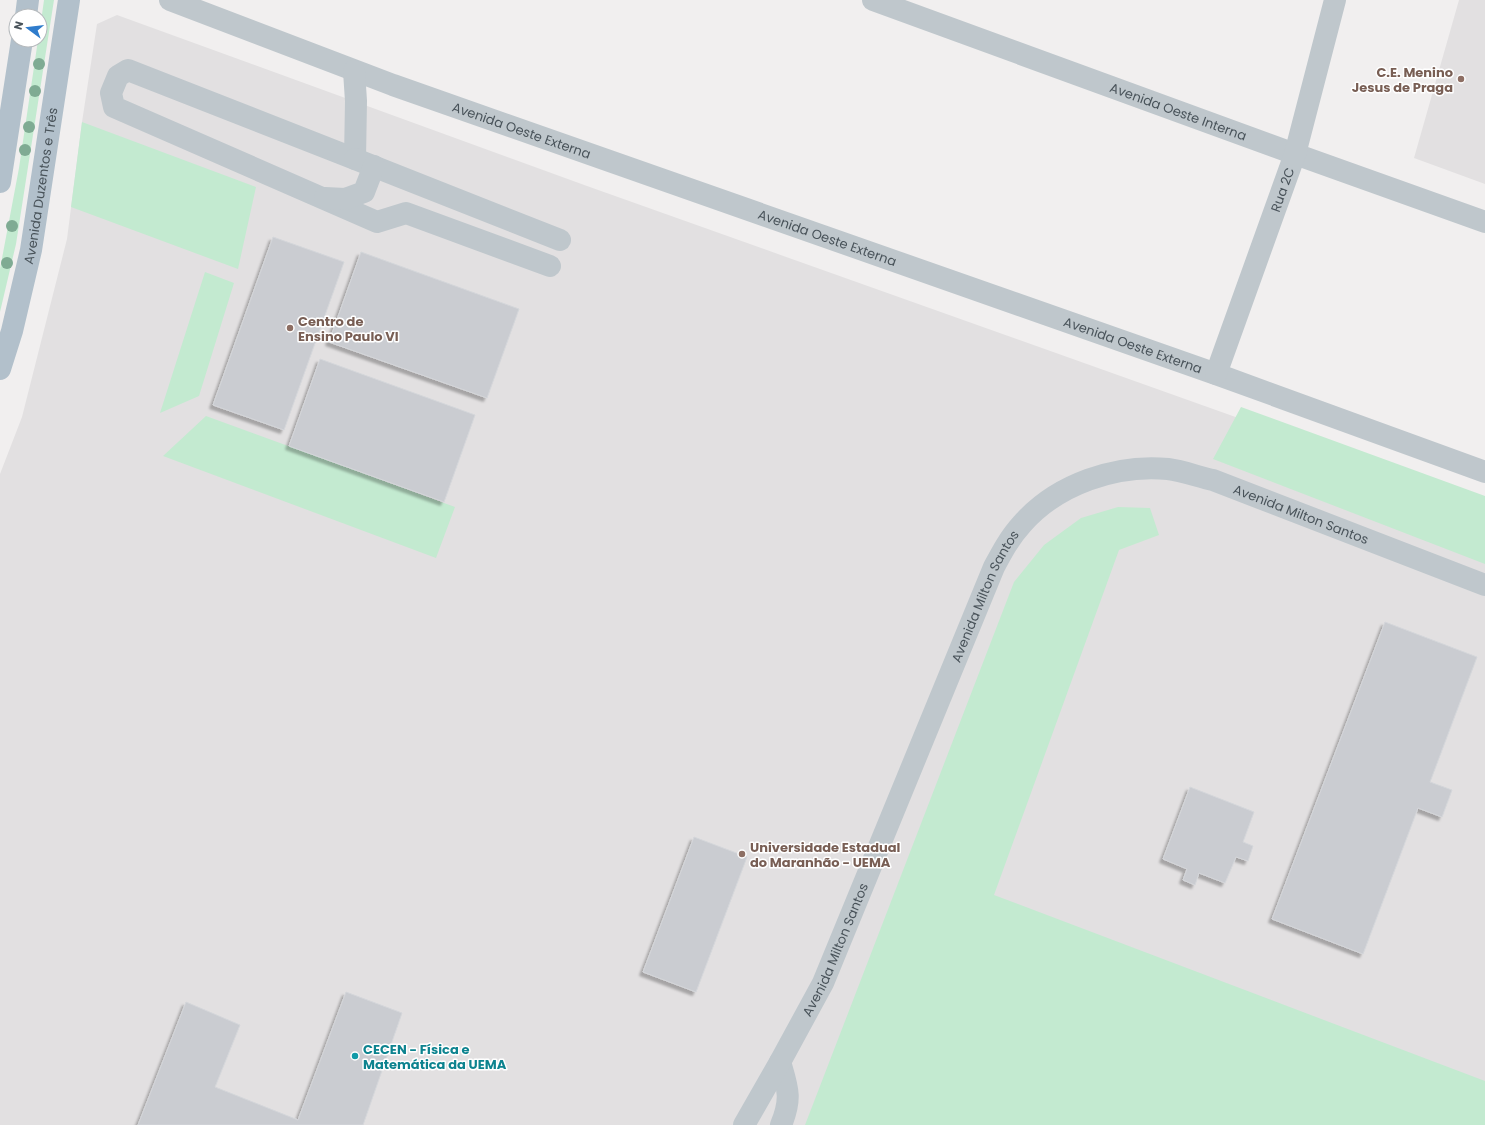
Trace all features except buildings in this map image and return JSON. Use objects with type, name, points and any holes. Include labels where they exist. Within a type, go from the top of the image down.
[{"type":"main road","name":"Avenida Duzentos e Três","points":[[0,369],[12,331],[31,250],[69,0]]},
{"type":"main road","points":[[0,182],[21,48]]},
{"type":"street","name":"Avenida Oeste Externa","points":[[170,0],[354,71],[1216,374],[1485,472]]},
{"type":"street","name":"Avenida Oeste Interna","points":[[872,0],[1485,222]]},
{"type":"street","name":"Rua 2C","points":[[1216,374],[1295,154],[1335,0]]},
{"type":"street","points":[[550,266],[406,213],[377,222],[114,107],[111,93],[118,76],[128,70],[560,240]]},
{"type":"street","points":[[320,197],[345,200],[364,192],[364,163],[356,101],[354,71]]},
{"type":"street","name":"Avenida Milton Santos","points":[[744,1125],[780,1062],[822,983],[994,567],[1006,544],[1022,524],[1037,509],[1073,486],[1097,477],[1124,470],[1149,468],[1170,469],[1213,480],[1485,586]]},
{"type":"street","points":[[780,1062],[787,1085],[788,1097],[787,1110],[781,1125]]},
{"type":"shaded area","name":"C.E. Menino Jesus de Praga","points":[[1459,0],[1485,0],[1485,184],[1414,158]]},
{"type":"shaded area","name":"Universidade Estadual do Maranhão - UEMA","points":[[117,15],[587,186],[1485,506],[1485,1125],[0,1125],[0,474],[22,417],[67,239],[82,122],[97,24]]},
{"type":"green space","points":[[44,0],[54,0],[48,39],[48,8],[43,8]]},
{"type":"green space","points":[[37,48],[47,48],[16,244],[0,312],[0,269],[19,168]]},
{"type":"green space","points":[[82,122],[256,187],[238,269],[71,207]]},
{"type":"green space","points":[[205,272],[234,283],[199,396],[160,413]]},
{"type":"green space","points":[[1241,407],[1485,496],[1485,564],[1213,459]]},
{"type":"green space","points":[[206,416],[455,507],[436,558],[163,456]]},
{"type":"green space","points":[[1118,507],[1150,508],[1159,535],[1119,550],[994,895],[1485,1081],[1485,1125],[805,1125],[1014,582],[1044,545],[1081,518]]},
{"type":"place","name":"C.E. Menino Jesus de Praga","points":[[1461,79]]},
{"type":"place","name":"Centro de Ensino Paulo VI","points":[[290,328]]},
{"type":"place","name":"Universidade Estadual do Maranhão - UEMA","points":[[742,854]]},
{"type":"place","name":"CECEN - Física e Matemática da UEMA","points":[[355,1056]]}]
